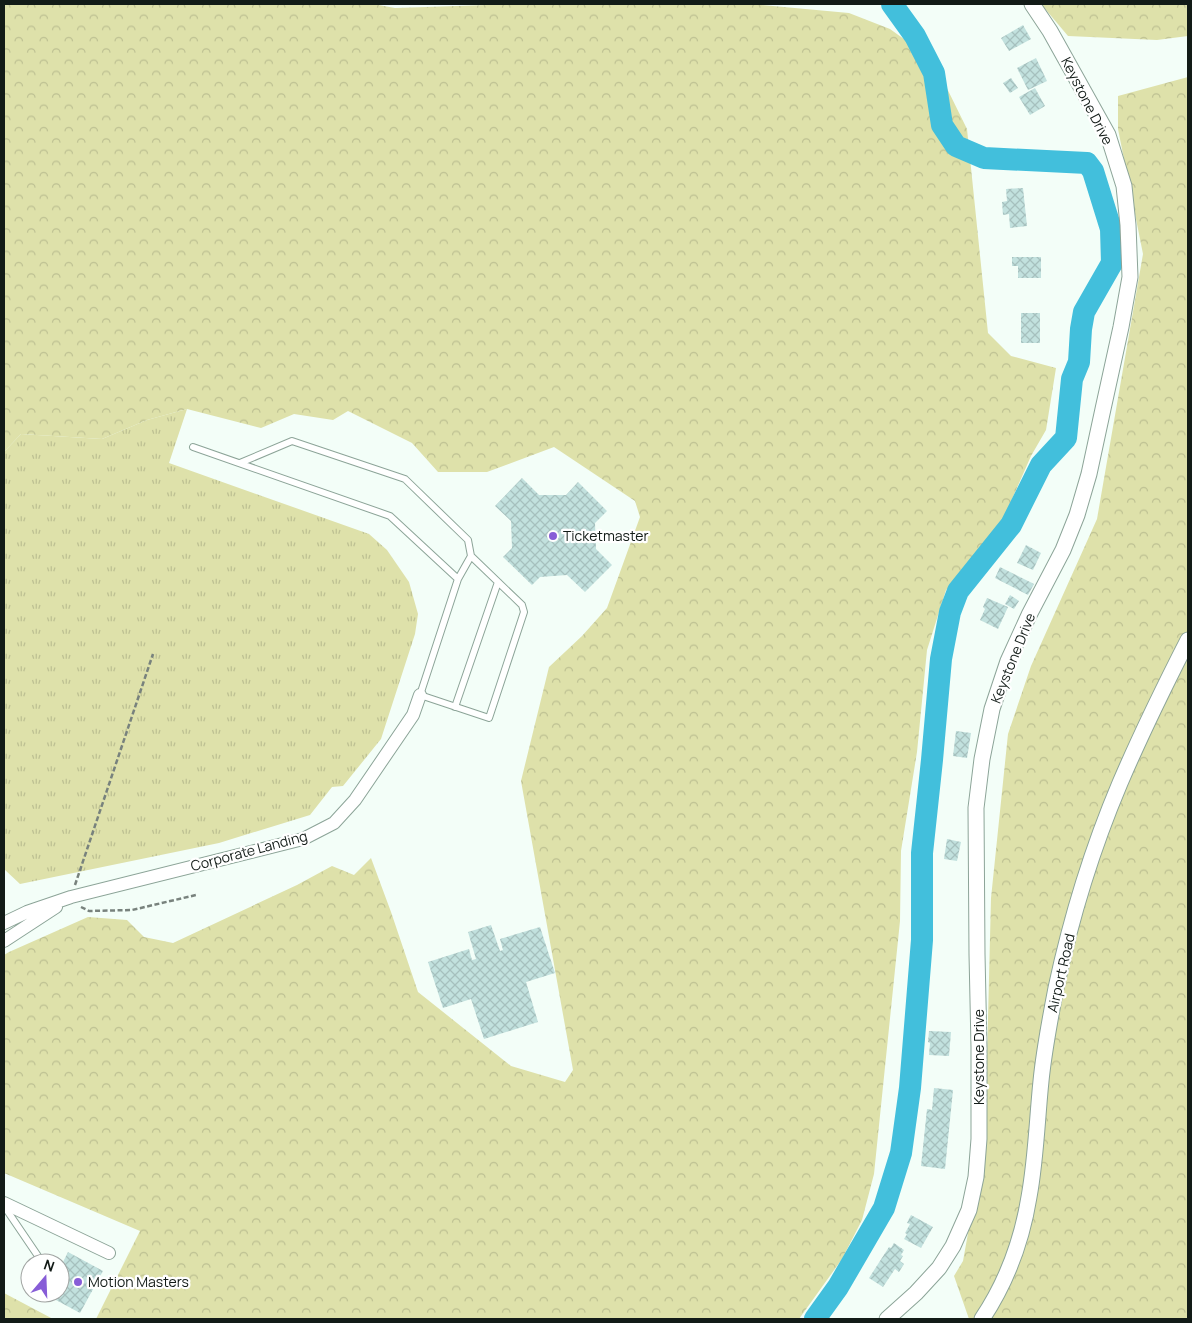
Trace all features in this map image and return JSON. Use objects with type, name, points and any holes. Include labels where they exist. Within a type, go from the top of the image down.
[{"type":"street","name":"Keystone Drive","points":[[887,1319],[916,1293],[939,1268],[953,1246],[969,1210],[976,1177],[979,1139],[976,808],[982,759],[992,709],[1008,661],[1029,615],[1063,550],[1077,515],[1089,474],[1121,327],[1130,276],[1124,186],[1108,135],[1050,31],[1032,4]]},
{"type":"street","name":"Airport Road","points":[[982,1319],[1005,1277],[1023,1228],[1032,1180],[1046,1043],[1064,953],[1079,901],[1099,838],[1120,784],[1154,707],[1188,640]]},
{"type":"street","name":"Corporate Landing","points":[[4,923],[27,912],[71,897],[304,839],[334,823],[355,800],[413,715],[420,695]]},
{"type":"street","points":[[4,942],[71,897]]},
{"type":"street","points":[[4,1205],[109,1253]]},
{"type":"lane","points":[[240,464],[292,441],[405,479],[468,540],[471,556],[522,605],[524,612],[490,718],[420,695],[458,579],[471,556]]},
{"type":"lane","points":[[193,447],[390,516],[458,579]]},
{"type":"lane","points":[[455,707],[498,582]]},
{"type":"lane","points":[[4,1205],[36,1253]]},
{"type":"path","points":[[153,654],[71,897],[78,906],[90,911],[132,910],[196,895]]},
{"type":"green space","points":[[4,4],[373,4],[395,8],[520,4],[750,4],[849,13],[890,29],[933,60],[967,129],[988,333],[1011,356],[1056,368],[1046,430],[1031,456],[993,542],[946,590],[927,650],[917,752],[901,851],[900,921],[874,1174],[862,1220],[842,1259],[799,1319],[96,1319],[140,1231],[4,1173],[4,955],[88,917],[127,920],[144,937],[173,943],[297,885],[332,866],[354,875],[371,858],[418,992],[511,1066],[565,1082],[573,1070],[521,781],[549,667],[582,636],[607,608],[640,517],[635,501],[554,447],[487,472],[438,472],[412,443],[348,411],[333,420],[294,414],[261,428],[187,409],[147,420],[102,439],[21,434],[4,452]]},
{"type":"green space","points":[[1041,4],[1188,4],[1188,36],[1157,40],[1068,36]]},
{"type":"green space","points":[[1188,77],[1188,1319],[969,1319],[954,1276],[963,1261],[985,1139],[991,898],[1008,734],[1031,666],[1097,519],[1143,254],[1118,129],[1118,96]]},
{"type":"green space","points":[[187,409],[169,463],[369,534],[387,550],[409,582],[418,614],[415,634],[381,739],[343,786],[332,787],[310,815],[219,843],[20,884],[4,869],[4,452],[21,434],[102,439],[147,420]]},
{"type":"green space","points":[[4,1293],[53,1319],[4,1319]]},
{"type":"building","points":[[1023,25],[1031,39],[1009,51],[1001,38]]},
{"type":"building","points":[[1036,58],[1047,81],[1028,90],[1017,68]]},
{"type":"building","points":[[1011,78],[1018,88],[1010,93],[1003,83]]},
{"type":"building","points":[[1035,88],[1045,106],[1030,115],[1019,97]]},
{"type":"building","points":[[1023,188],[1027,226],[1010,228],[1009,214],[1003,215],[1002,202],[1007,201],[1006,189]]},
{"type":"building","points":[[1012,257],[1041,257],[1041,278],[1018,278],[1018,266],[1012,266]]},
{"type":"building","points":[[1021,313],[1040,313],[1040,343],[1021,343]]},
{"type":"building","name":"Ticketmaster","points":[[522,478],[539,495],[566,495],[578,482],[607,511],[595,523],[596,549],[612,565],[585,592],[567,575],[540,577],[532,585],[503,557],[512,548],[511,521],[495,506]]},
{"type":"building","points":[[1026,545],[1041,553],[1033,570],[1017,563]]},
{"type":"building","points":[[1000,567],[1034,584],[1028,595],[995,578]]},
{"type":"building","points":[[1010,595],[1019,601],[1014,609],[1005,604]]},
{"type":"building","points":[[987,598],[1008,607],[998,629],[980,620]]},
{"type":"building","points":[[956,731],[971,733],[967,758],[953,756]]},
{"type":"building","points":[[947,839],[961,842],[957,861],[944,859]]},
{"type":"building","points":[[491,925],[500,951],[503,950],[500,939],[540,927],[555,973],[526,982],[538,1022],[484,1039],[471,999],[443,1008],[428,962],[469,949],[472,960],[476,959],[468,932]]},
{"type":"building","points":[[929,1031],[951,1032],[949,1056],[929,1055]]},
{"type":"building","points":[[934,1088],[953,1090],[945,1169],[921,1166],[927,1109],[932,1110]]},
{"type":"building","points":[[911,1215],[933,1227],[921,1248],[904,1239],[910,1224],[907,1223]]},
{"type":"building","points":[[894,1243],[904,1250],[900,1261],[904,1264],[899,1272],[895,1269],[883,1287],[869,1278],[889,1247],[891,1248]]},
{"type":"building","name":"Motion Masters","points":[[70,1253],[103,1271],[80,1313],[62,1303],[70,1303]]},
{"type":"waterway","points":[[815,1319],[838,1287],[884,1208],[901,1153],[910,1088],[922,940],[922,853],[941,659],[950,612],[958,591],[1011,525],[1041,465],[1066,438],[1072,379],[1079,362],[1084,312],[1112,263],[1111,229],[1093,171],[1087,163],[984,158],[956,146],[942,125],[934,73],[915,36],[892,4]]},
{"type":"place","name":"Ticketmaster","points":[[553,536]]},
{"type":"place","name":"Motion Masters","points":[[78,1282]]}]
